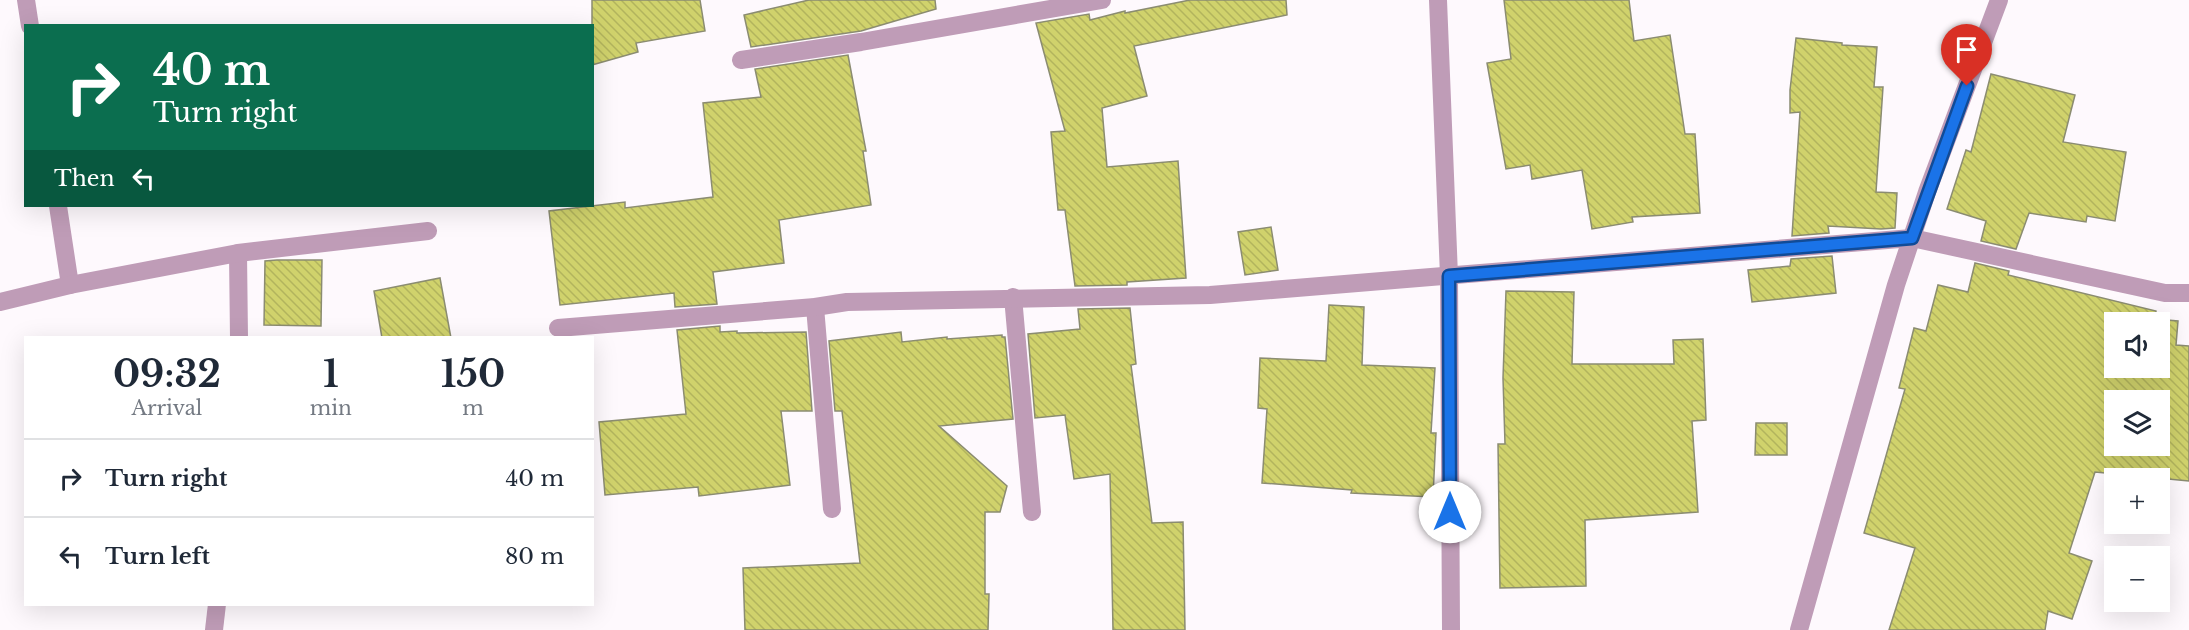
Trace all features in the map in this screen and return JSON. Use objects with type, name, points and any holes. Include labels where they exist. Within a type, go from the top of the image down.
[{"type":"street","points":[[26,0],[30,24]]},
{"type":"street","points":[[741,60],[861,42],[1102,0]]},
{"type":"street","points":[[1438,0],[1449,276],[1451,630]]},
{"type":"street","points":[[1798,630],[1896,285],[1999,0]]},
{"type":"street","points":[[58,207],[70,285]]},
{"type":"street","points":[[0,302],[70,285],[237,253],[429,231]]},
{"type":"street","points":[[558,328],[815,307],[847,302],[1210,295],[1912,238],[2165,293],[2189,293]]},
{"type":"street","points":[[237,253],[239,336]]},
{"type":"street","points":[[1013,297],[1032,512]]},
{"type":"street","points":[[815,307],[832,509]]},
{"type":"street","points":[[214,630],[217,606]]},
{"type":"building","points":[[592,0],[700,0],[705,31],[636,43],[638,52],[594,64],[594,24],[592,24]]},
{"type":"building","points":[[809,0],[935,0],[936,9],[861,31],[751,47],[744,15]]},
{"type":"building","points":[[1190,0],[1286,0],[1287,15],[1134,46],[1147,96],[1102,108],[1107,167],[1178,161],[1186,278],[1127,282],[1127,285],[1075,286],[1065,210],[1058,210],[1051,132],[1065,131],[1036,23],[1089,14],[1090,20],[1125,11],[1125,13]]},
{"type":"building","points":[[1504,0],[1629,0],[1634,41],[1670,35],[1685,134],[1695,134],[1700,213],[1632,217],[1633,222],[1592,229],[1582,170],[1532,179],[1530,165],[1506,169],[1487,63],[1511,59]]},
{"type":"building","points":[[1796,38],[1842,43],[1842,45],[1877,47],[1874,87],[1883,87],[1876,192],[1897,193],[1895,228],[1828,226],[1829,233],[1792,236],[1800,112],[1790,113],[1790,90]]},
{"type":"building","points":[[848,55],[866,151],[863,151],[871,205],[779,220],[784,263],[713,272],[717,304],[675,307],[674,293],[560,305],[549,211],[625,202],[625,208],[713,197],[703,103],[761,97],[755,69]]},
{"type":"building","points":[[1991,74],[2075,95],[2063,142],[2126,152],[2115,221],[2087,216],[2086,222],[2029,213],[2016,249],[1981,241],[1986,221],[1947,209],[1966,150],[1971,152]]},
{"type":"building","points":[[1271,227],[1278,270],[1245,275],[1238,232]]},
{"type":"building","points":[[1832,256],[1836,293],[1752,302],[1748,270],[1790,266],[1791,259]]},
{"type":"building","points":[[322,260],[321,326],[264,325],[265,261]]},
{"type":"building","points":[[1975,263],[2009,271],[2008,275],[2156,311],[2104,312],[2104,378],[2170,378],[2170,320],[2178,321],[2176,345],[2189,346],[2189,481],[2170,479],[2170,468],[2104,468],[2104,473],[2095,472],[2069,553],[2092,561],[2072,619],[2048,611],[2045,630],[1889,630],[1915,548],[1864,533],[1905,389],[1899,388],[1914,328],[1926,331],[1938,285],[1968,292]]},
{"type":"building","points":[[440,278],[451,336],[382,336],[374,291]]},
{"type":"building","points":[[1506,291],[1574,292],[1572,364],[1674,364],[1673,340],[1703,339],[1706,420],[1692,421],[1698,512],[1585,520],[1586,586],[1500,588],[1498,444],[1505,444],[1503,378]]},
{"type":"building","points":[[1329,305],[1364,307],[1362,365],[1435,368],[1431,433],[1436,433],[1433,497],[1351,493],[1352,490],[1262,483],[1267,409],[1258,408],[1260,358],[1326,361]]},
{"type":"building","points":[[1130,308],[1136,364],[1131,365],[1152,523],[1183,522],[1185,630],[1113,630],[1110,474],[1074,479],[1065,415],[1035,418],[1028,334],[1080,329],[1078,309]]},
{"type":"building","points":[[720,326],[720,332],[806,332],[812,411],[781,411],[790,485],[699,496],[698,487],[605,495],[599,422],[686,414],[677,330]]},
{"type":"building","points":[[901,332],[902,342],[947,337],[947,339],[1002,335],[1005,337],[1013,419],[939,426],[1007,486],[1000,512],[985,512],[985,594],[989,594],[988,630],[745,630],[743,568],[860,563],[842,411],[835,411],[829,341]]},
{"type":"building","points":[[1756,423],[1787,423],[1787,455],[1755,455]]},
{"type":"route","points":[[1450,512],[1449,276],[1912,238],[1967,86]]}]
